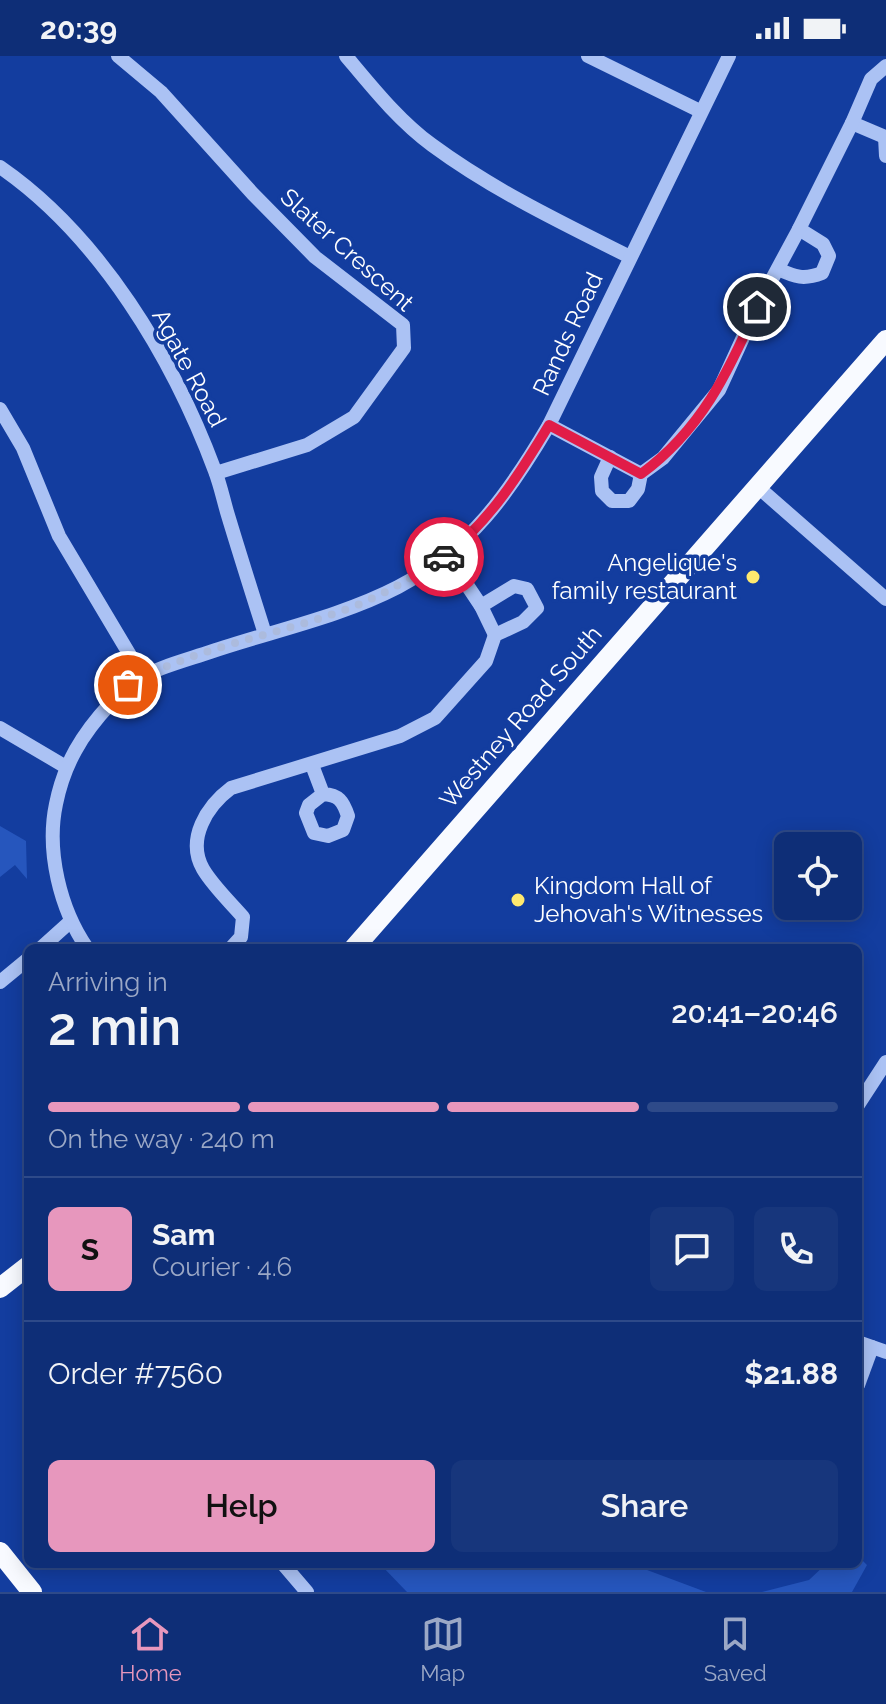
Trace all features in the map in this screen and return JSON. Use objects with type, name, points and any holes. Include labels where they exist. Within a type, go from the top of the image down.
[{"type":"main road","name":"Westney Road South","points":[[358,944],[886,340]]},
{"type":"main road","points":[[0,1288],[24,1269]]},
{"type":"main road","points":[[0,1552],[32,1592]]},
{"type":"street","name":"Slater Crescent","points":[[118,56],[161,92],[315,257],[403,325],[404,348],[354,417],[307,445],[216,473]]},
{"type":"street","points":[[346,56],[376,92],[430,143],[517,201],[630,257]]},
{"type":"street","points":[[588,56],[700,111]]},
{"type":"street","name":"Rands Road","points":[[85,944],[71,921],[60,883],[54,844],[54,815],[66,767],[88,727],[128,685],[143,677],[347,609],[400,586],[447,555],[479,525],[514,484],[549,425],[729,56]]},
{"type":"street","points":[[610,457],[601,477],[602,491],[612,501],[629,501],[638,489],[641,474],[663,458],[719,390],[871,79],[886,66]]},
{"type":"street","points":[[852,123],[885,137],[886,156]]},
{"type":"street","name":"Agate Road","points":[[0,167],[76,236],[121,290],[150,333],[186,400],[216,473],[265,634]]},
{"type":"street","points":[[778,269],[794,277],[808,278],[822,273],[829,256],[823,244],[799,229]]},
{"type":"street","points":[[0,409],[23,448],[59,536],[143,677]]},
{"type":"street","points":[[549,425],[641,474]]},
{"type":"street","points":[[758,487],[886,599]]},
{"type":"street","points":[[235,944],[241,937],[243,917],[202,868],[197,850],[198,832],[216,800],[231,788],[400,736],[435,718],[486,661],[495,635],[481,606],[447,555]]},
{"type":"street","points":[[481,606],[514,586],[527,589],[537,608],[523,622],[495,635]]},
{"type":"street","points":[[0,728],[66,767]]},
{"type":"street","points":[[312,765],[323,794]]},
{"type":"street","points":[[45,944],[71,921]]},
{"type":"street","points":[[0,982],[24,962]]},
{"type":"street","points":[[862,1099],[886,1062]]},
{"type":"street","points":[[862,1374],[872,1347]]},
{"type":"street","points":[[286,1568],[307,1592]]},
{"type":"shaded area","points":[[0,826],[26,841],[27,879],[15,865],[0,877]]},
{"type":"shaded area","points":[[862,1560],[867,1565],[852,1592],[762,1592],[809,1580],[822,1568],[862,1568]]},
{"type":"shaded area","points":[[384,1568],[642,1568],[706,1592],[407,1592]]},
{"type":"way so far","points":[[128,685],[160,669],[347,609],[400,586],[444,557]]},
{"type":"place","name":"Angelique's family restaurant","points":[[753,577]]},
{"type":"place","name":"Kingdom Hall of Jehovah's Witnesses","points":[[518,900]]},
{"type":"route","points":[[444,557],[479,525],[514,484],[549,425],[641,474],[663,458],[719,390],[757,307]]}]
